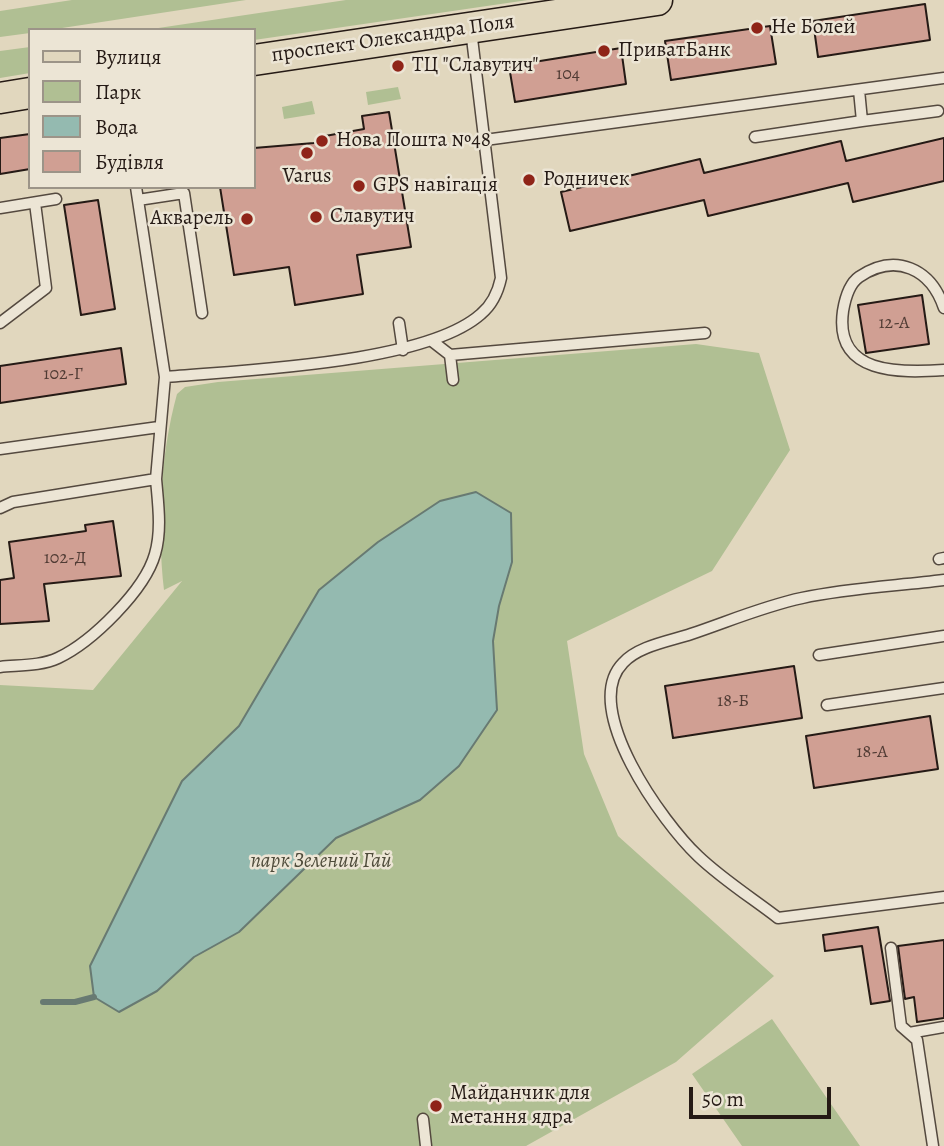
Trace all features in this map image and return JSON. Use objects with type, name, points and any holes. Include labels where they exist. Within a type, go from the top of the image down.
[{"type":"main road","name":"проспект Олександра Поля","points":[[256,60],[657,0]]},
{"type":"main road","points":[[0,97],[28,93]]},
{"type":"lane","points":[[165,377],[257,370],[403,350],[455,331],[482,314],[498,291],[501,278],[471,28]]},
{"type":"lane","points":[[485,140],[944,78]]},
{"type":"lane","points":[[859,90],[862,121]]},
{"type":"lane","points":[[755,137],[938,111]]},
{"type":"lane","points":[[0,667],[60,657],[104,624],[136,589],[156,551],[159,521],[156,479],[165,377],[136,189]]},
{"type":"lane","points":[[138,200],[184,193],[202,313]]},
{"type":"lane","points":[[0,208],[56,199]]},
{"type":"lane","points":[[0,323],[46,288],[35,203]]},
{"type":"lane","points":[[944,308],[939,292],[928,277],[915,269],[893,267],[859,278],[850,287],[842,320],[845,338],[855,357],[870,365],[893,372],[944,370]]},
{"type":"lane","points":[[399,323],[403,350]]},
{"type":"lane","points":[[432,341],[450,355],[705,334]]},
{"type":"lane","points":[[450,355],[453,380]]},
{"type":"lane","points":[[0,449],[159,427]]},
{"type":"lane","points":[[0,508],[13,502],[156,479]]},
{"type":"lane","points":[[944,580],[801,598],[660,644],[622,663],[613,681],[609,704],[613,727],[622,746],[670,826],[699,857],[778,918],[944,897]]},
{"type":"lane","points":[[819,655],[944,636]]},
{"type":"lane","points":[[827,705],[944,688]]},
{"type":"lane","points":[[891,948],[901,1026],[917,1040],[933,1146]]},
{"type":"lane","points":[[909,1033],[944,1027]]},
{"type":"lane","points":[[423,1119],[426,1146]]},
{"type":"green space","points":[[72,0],[246,0],[62,28],[28,28],[28,33],[0,37],[0,11]]},
{"type":"green space","points":[[346,0],[528,0],[256,40],[256,28],[158,28]]},
{"type":"green space","points":[[28,47],[28,73],[0,78],[0,51]]},
{"type":"green space","points":[[398,87],[401,99],[368,105],[366,92]]},
{"type":"green space","points":[[312,101],[315,114],[284,119],[282,107]]},
{"type":"green space","name":"парк Зелений Гай","points":[[696,344],[759,353],[790,450],[712,571],[567,641],[584,754],[618,836],[774,976],[676,1062],[526,1146],[0,1146],[0,685],[93,690],[182,581],[164,590],[162,491],[167,442],[177,394],[185,387],[218,382]]},
{"type":"green space","points":[[772,1019],[860,1146],[742,1146],[692,1074]]},
{"type":"water","points":[[476,492],[511,513],[512,562],[499,606],[493,641],[497,710],[459,766],[420,800],[336,838],[239,932],[194,957],[157,991],[119,1012],[94,997],[90,966],[182,781],[239,726],[319,590],[378,542],[440,501]]},
{"type":"building","points":[[925,4],[930,40],[818,57],[813,21]]},
{"type":"building","points":[[770,26],[776,64],[671,80],[665,41]]},
{"type":"building","points":[[621,48],[626,84],[515,102],[509,66]]},
{"type":"building","name":"Славутич","points":[[389,112],[411,247],[357,255],[363,294],[295,305],[289,267],[234,275],[220,189],[256,189],[256,148],[314,143],[325,136],[364,129],[362,116]]},
{"type":"building","points":[[28,134],[28,169],[0,174],[0,138]]},
{"type":"building","points":[[944,138],[944,181],[853,202],[848,183],[708,216],[704,200],[570,231],[561,192],[700,159],[704,173],[841,141],[846,161]]},
{"type":"building","points":[[98,200],[115,309],[81,315],[64,205]]},
{"type":"building","points":[[922,295],[929,344],[866,353],[858,305]]},
{"type":"building","points":[[121,348],[126,384],[0,403],[0,366]]},
{"type":"building","points":[[113,521],[121,576],[44,584],[49,621],[0,624],[0,580],[14,578],[9,542],[86,531],[85,525]]},
{"type":"building","points":[[794,666],[802,718],[673,738],[665,686]]},
{"type":"building","points":[[930,716],[938,769],[814,788],[806,736]]},
{"type":"building","points":[[878,927],[890,1001],[871,1004],[862,946],[825,951],[823,935]]},
{"type":"building","points":[[944,940],[944,1018],[917,1022],[914,997],[905,999],[898,946]]},
{"type":"waterway","points":[[43,1002],[75,1002],[94,997]]},
{"type":"place","name":"Не Болей","points":[[757,28]]},
{"type":"place","name":"ПриватБанк","points":[[604,51]]},
{"type":"place","name":"ТЦ \"Славутич\"","points":[[398,66]]},
{"type":"place","name":"Нова Пошта №48","points":[[322,141]]},
{"type":"place","name":"Varus","points":[[307,153]]},
{"type":"place","name":"Родничек","points":[[529,180]]},
{"type":"place","name":"GPS навігація","points":[[359,186]]},
{"type":"place","name":"Славутич","points":[[316,217]]},
{"type":"place","name":"Акварель","points":[[247,219]]},
{"type":"place","name":"Майданчик для метання ядра","points":[[436,1106]]}]
